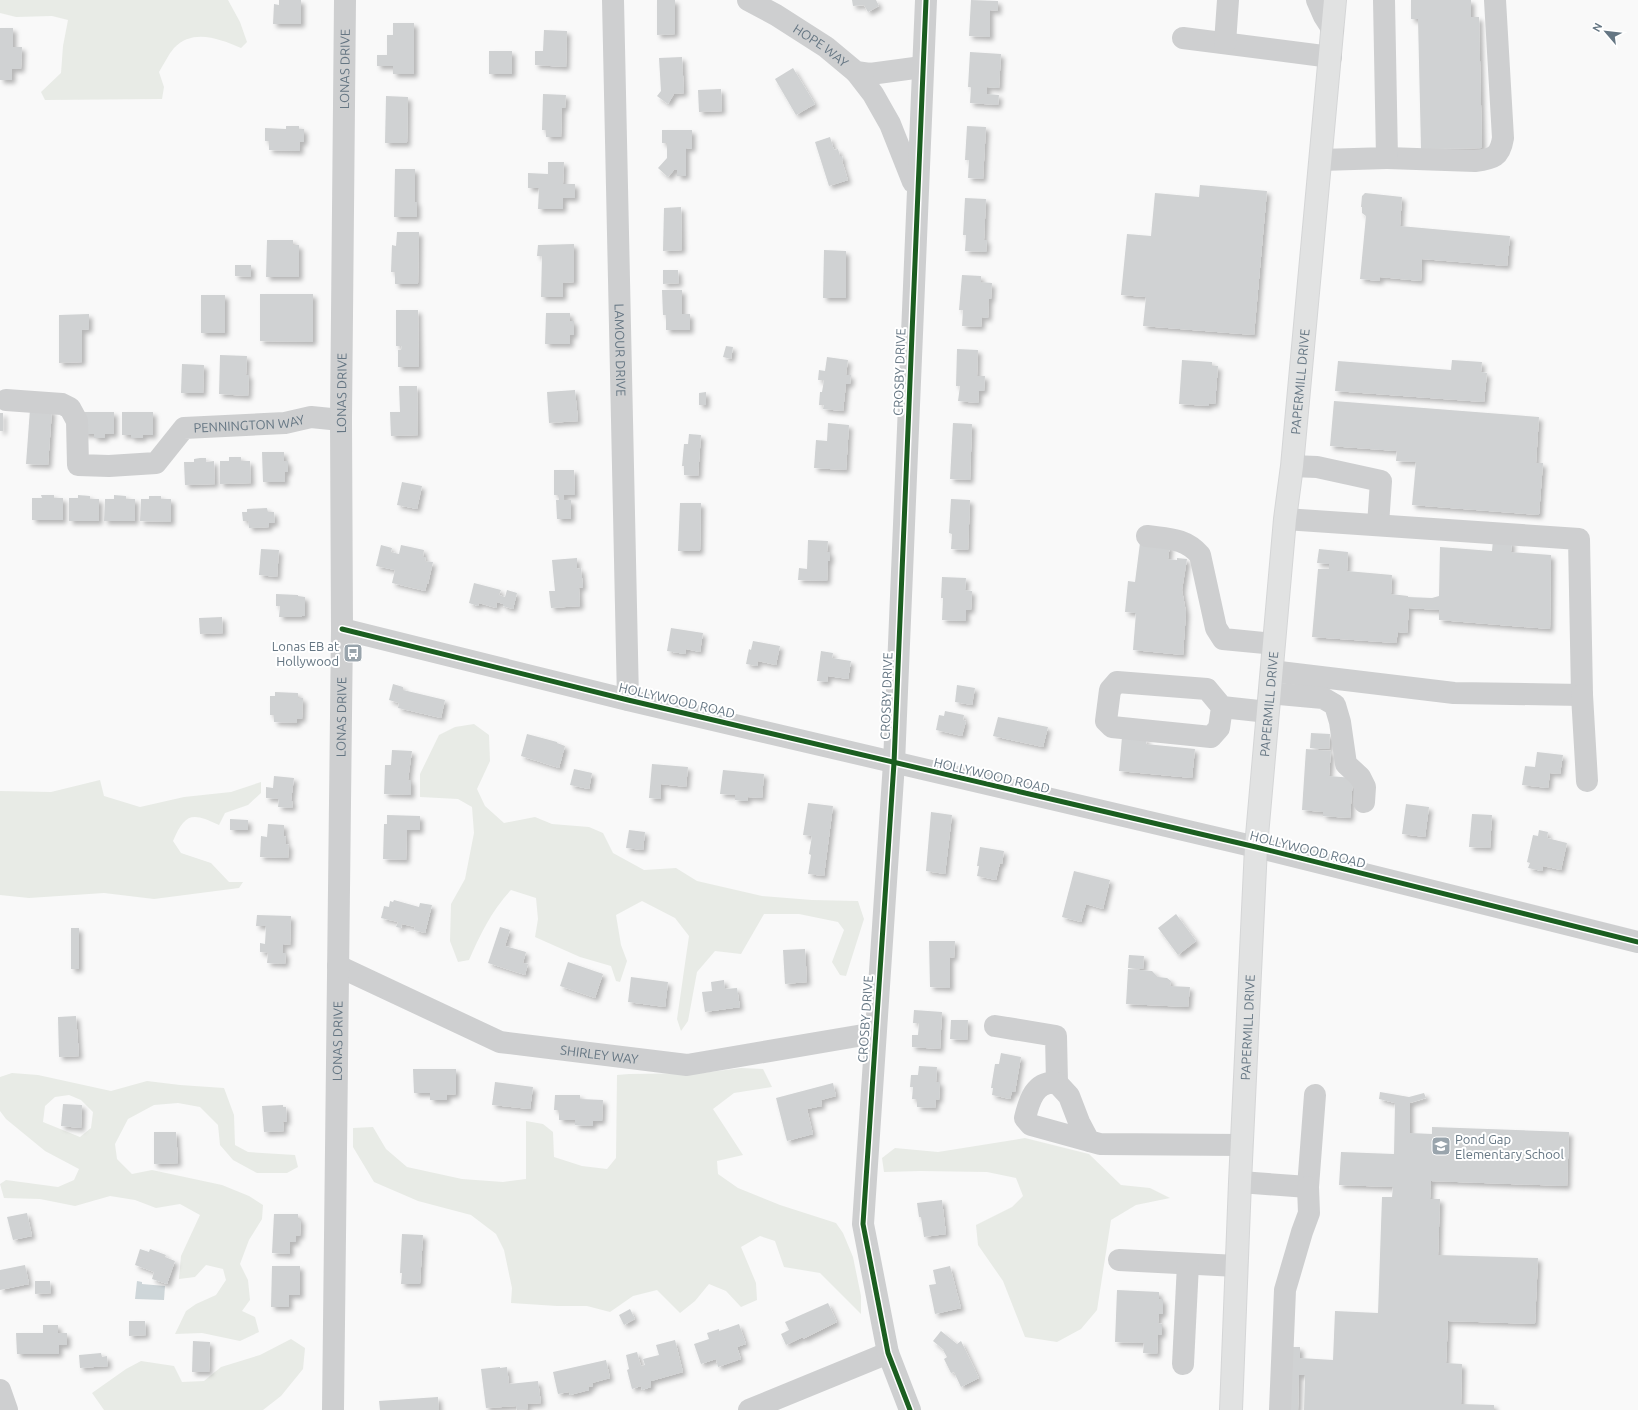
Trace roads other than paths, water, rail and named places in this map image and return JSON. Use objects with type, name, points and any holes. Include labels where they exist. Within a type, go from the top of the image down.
[{"type":"main road","name":"PAPERMILL DRIVE","points":[[1231,1410],[1256,847],[1285,519],[1292,466],[1331,57],[1335,0]]},
{"type":"street","name":"LONAS DRIVE","points":[[333,1410],[342,629],[341,420],[345,0]]},
{"type":"street","name":"LAMOUR DRIVE","points":[[613,0],[628,700]]},
{"type":"street","name":"HOPE WAY","points":[[748,0],[776,15],[826,47],[856,72],[870,74],[922,67]]},
{"type":"street","name":"CROSBY DRIVE","points":[[910,1410],[888,1353],[863,1224],[894,763],[926,0]]},
{"type":"street","points":[[1225,43],[1228,0]]},
{"type":"street","points":[[1317,0],[1324,16],[1333,30]]},
{"type":"street","points":[[1384,0],[1386,158]]},
{"type":"street","points":[[1321,160],[1386,158],[1475,161],[1489,159],[1498,154],[1503,138],[1495,0]]},
{"type":"street","points":[[1183,38],[1331,57]]},
{"type":"street","points":[[856,72],[873,94],[890,124],[917,192]]},
{"type":"street","name":"PENNINGTON WAY","points":[[6,400],[62,404],[70,408],[77,421],[78,465],[109,466],[156,463],[184,428],[285,422],[310,417],[341,420]]},
{"type":"street","points":[[1292,466],[1317,467],[1381,481],[1378,525]]},
{"type":"street","points":[[1285,519],[1579,539],[1582,695],[1587,781]]},
{"type":"street","points":[[1147,536],[1181,540],[1193,547],[1200,555],[1216,628],[1224,639],[1274,644]]},
{"type":"street","name":"HOLLYWOOD ROAD","points":[[342,629],[628,700],[1256,847],[1638,942]]},
{"type":"street","points":[[1271,671],[1454,693],[1582,695]]},
{"type":"street","points":[[1117,682],[1207,689],[1222,707],[1219,728],[1211,737],[1112,727],[1106,720],[1110,690],[1117,682]]},
{"type":"street","points":[[1222,707],[1323,698],[1334,705],[1340,722],[1346,764],[1360,777],[1365,787],[1364,802]]},
{"type":"street","name":"SHIRLEY WAY","points":[[338,966],[500,1042],[516,1044],[687,1065],[875,1033]]},
{"type":"street","points":[[995,1026],[1056,1036],[1057,1083]]},
{"type":"street","points":[[1089,1141],[1079,1122],[1069,1096],[1057,1083],[1048,1082],[1038,1088],[1027,1109],[1025,1118],[1031,1125],[1089,1141],[1100,1144],[1242,1145]]},
{"type":"street","points":[[1280,1410],[1285,1290],[1309,1213],[1308,1186],[1314,1095]]},
{"type":"street","points":[[1240,1182],[1308,1186]]},
{"type":"street","points":[[1119,1260],[1237,1266]]},
{"type":"street","points":[[1183,1364],[1188,1264]]},
{"type":"street","points":[[749,1410],[888,1353]]},
{"type":"street","points":[[0,1390],[7,1410]]},
{"type":"place","name":"Lonas EB at Hollywood","points":[[353,653]]},
{"type":"place","name":"Pond Gap Elementary School","points":[[1441,1146]]}]
